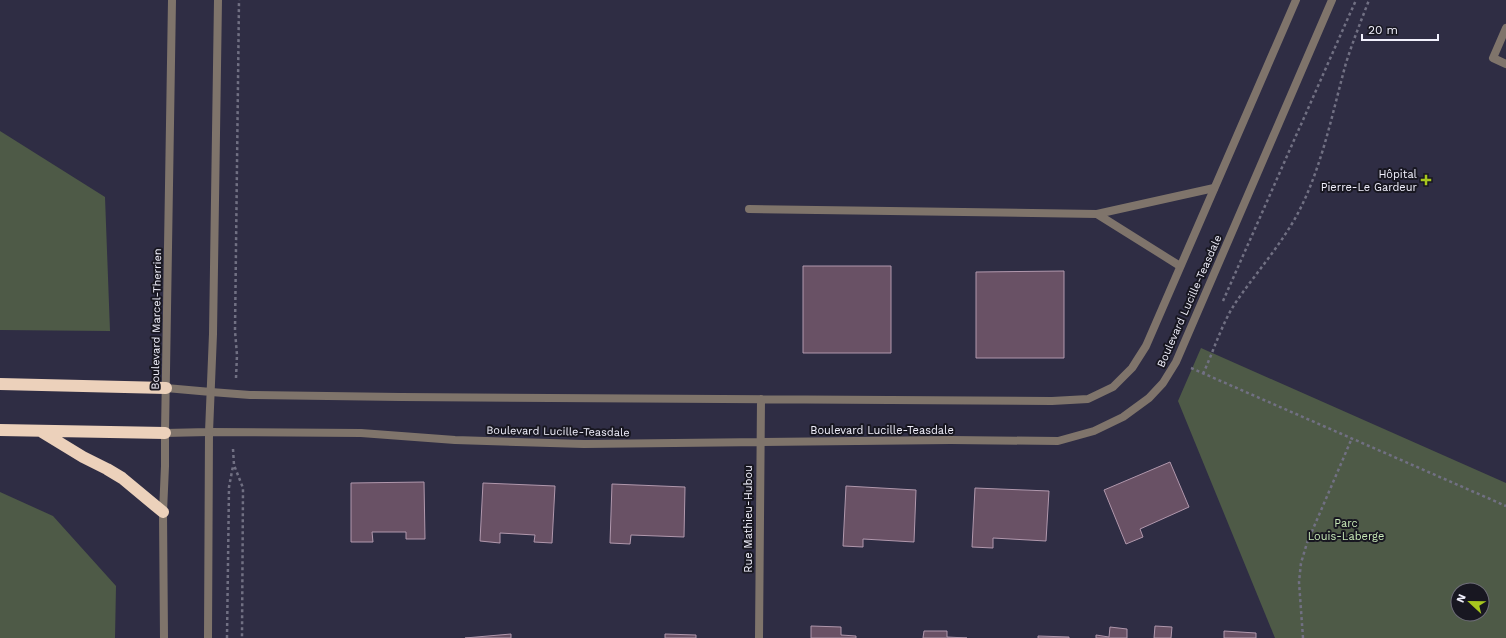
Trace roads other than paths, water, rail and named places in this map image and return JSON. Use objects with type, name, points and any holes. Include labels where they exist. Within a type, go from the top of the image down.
[{"type":"highway","points":[[0,384],[166,388]]},
{"type":"highway","points":[[0,430],[165,433]]},
{"type":"highway","points":[[40,431],[122,478],[163,512]]},
{"type":"street","name":"Boulevard Marcel-Therrien","points":[[164,638],[163,512],[172,0]]},
{"type":"street","points":[[208,638],[210,432],[216,202],[218,0]]},
{"type":"street","name":"Boulevard Lucille-Teasdale","points":[[166,388],[250,395],[356,397],[1052,401],[1088,399],[1113,387],[1132,368],[1146,346],[1296,0]]},
{"type":"street","name":"Boulevard Lucille-Teasdale","points":[[165,433],[361,433],[455,440],[584,444],[951,440],[1058,442],[1094,431],[1123,417],[1149,398],[1163,383],[1176,362],[1332,0]]},
{"type":"street","points":[[1506,28],[1493,58],[1506,64]]},
{"type":"street","points":[[749,209],[1098,214],[1214,188]]},
{"type":"street","points":[[1098,214],[1180,266]]},
{"type":"street","name":"Rue Mathieu-Hubou","points":[[759,638],[759,441],[761,400]]},
{"type":"place","name":"Hôpital Pierre-Le Gardeur","points":[[1426,180]]},
{"type":"park label","name":"Parc Louis-Laberge","points":[[1346,529]]}]
